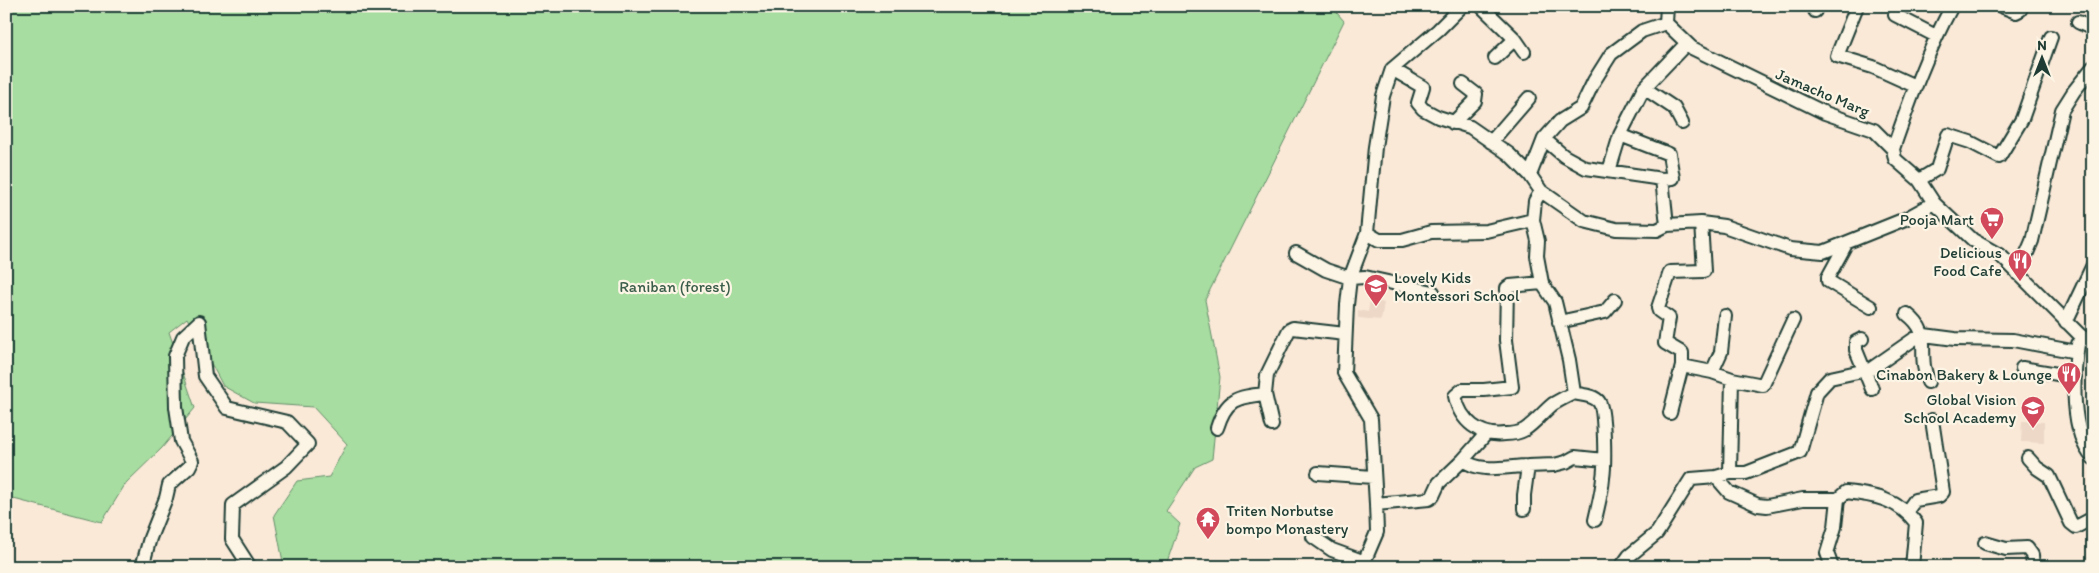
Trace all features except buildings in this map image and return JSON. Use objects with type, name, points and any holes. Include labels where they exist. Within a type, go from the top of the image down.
[{"type":"street","points":[[1313,538],[1332,550],[1363,564],[1377,532],[1370,420],[1344,373],[1350,278],[1367,233],[1376,138],[1383,96],[1392,69],[1438,30],[1462,6]]},
{"type":"street","points":[[1481,6],[1515,39],[1524,52]]},
{"type":"street","points":[[1530,175],[1544,140],[1560,121],[1581,108],[1594,81],[1611,54],[1642,31],[1666,23],[1667,6]]},
{"type":"street","points":[[1857,6],[1837,56],[1874,67],[1914,86]]},
{"type":"street","points":[[1892,149],[1914,86],[1936,36],[1952,6]]},
{"type":"street","points":[[2001,6],[2016,12],[2022,6]]},
{"type":"street","points":[[1895,16],[1936,36]]},
{"type":"street","points":[[2078,22],[2093,30]]},
{"type":"street","name":"Jamacho Marg","points":[[1666,23],[1686,44],[1817,109],[1874,130],[1892,149],[1895,159],[1919,180],[1934,203],[1973,240],[2001,256],[2066,322],[2093,344]]},
{"type":"street","points":[[1919,180],[1937,169],[1948,135],[1970,142],[1999,157],[2022,119],[2051,37]]},
{"type":"street","points":[[1495,58],[1515,39]]},
{"type":"street","points":[[1610,171],[1620,136],[1644,88],[1686,44]]},
{"type":"street","points":[[2018,274],[2032,242],[2062,110],[2092,68]]},
{"type":"street","points":[[1392,69],[1423,87],[1418,102],[1423,109],[1453,123],[1470,127],[1510,154],[1530,175],[1541,191],[1584,221],[1616,229],[1657,230],[1667,225],[1701,223],[1724,226],[1790,249],[1824,252],[1905,219],[1934,203]]},
{"type":"street","points":[[1453,123],[1475,101],[1476,94],[1463,84]]},
{"type":"street","points":[[1644,88],[1674,108],[1682,123]]},
{"type":"street","points":[[1491,142],[1529,98]]},
{"type":"street","points":[[1544,140],[1564,156],[1586,168],[1662,180],[1673,178],[1669,154],[1620,136]]},
{"type":"street","points":[[1662,180],[1667,225]]},
{"type":"street","points":[[1541,191],[1534,201],[1533,220],[1538,241],[1542,283],[1556,302],[1574,393]]},
{"type":"street","points":[[1367,233],[1379,240],[1402,240],[1431,232],[1486,231],[1533,220]]},
{"type":"street","points":[[1670,413],[1682,366],[1682,352],[1666,342],[1669,318],[1659,311],[1658,308],[1670,272],[1704,271],[1701,223]]},
{"type":"street","points":[[1846,244],[1828,277],[1828,281],[1871,307]]},
{"type":"street","points":[[1296,253],[1326,270],[1350,278],[1365,277],[1433,292]]},
{"type":"street","points":[[2066,322],[2093,265]]},
{"type":"street","points":[[1542,283],[1510,286],[1507,288],[1506,340],[1512,387],[1462,390],[1455,396],[1457,407],[1468,421],[1486,434],[1501,435],[1523,431],[1554,404],[1574,393],[1594,398],[1600,402],[1603,414],[1604,476],[1595,520]]},
{"type":"street","points":[[1559,322],[1605,312],[1615,300]]},
{"type":"street","points":[[1907,314],[1915,321],[1924,335],[1924,367],[1928,382]]},
{"type":"street","points":[[1712,372],[1721,352],[1725,316]]},
{"type":"street","points":[[1682,366],[1763,385],[1793,320]]},
{"type":"street","points":[[142,567],[169,485],[189,467],[192,461],[181,441],[176,407],[175,356],[183,337],[200,322],[205,376],[227,408],[287,422],[308,444],[286,467],[233,504],[232,539],[250,567]]},
{"type":"street","points":[[1272,425],[1265,394],[1269,369],[1289,330],[1293,328],[1345,334]]},
{"type":"street","points":[[1621,567],[1629,556],[1657,533],[1691,479],[1730,473],[1746,473],[1800,452],[1817,392],[1830,378],[1871,369],[1914,338],[1924,335],[1955,339],[2013,340],[2077,352]]},
{"type":"street","points":[[2080,335],[2074,392],[2081,436],[2087,451],[2093,458]]},
{"type":"street","points":[[1862,339],[1855,346],[1872,389]]},
{"type":"street","points":[[2022,368],[2075,377]]},
{"type":"street","points":[[1730,473],[1732,379]]},
{"type":"street","points":[[1217,428],[1222,411],[1230,403],[1245,396],[1265,394]]},
{"type":"street","points":[[1907,511],[1915,500],[1939,496],[1943,492],[1932,420]]},
{"type":"street","points":[[1376,504],[1429,499],[1433,496],[1439,483],[1486,434]]},
{"type":"street","points":[[1463,460],[1471,466],[1479,467],[1554,465],[1575,457],[1604,460]]},
{"type":"street","points":[[2028,458],[2037,468],[2049,476],[2071,523],[2076,527],[2093,518]]},
{"type":"street","points":[[1524,510],[1524,486],[1528,466]]},
{"type":"street","points":[[1318,473],[1374,477]]},
{"type":"street","points":[[1716,476],[1729,492],[1758,505],[1767,506],[1803,499],[1838,499],[1846,492],[1883,498],[1907,511],[1916,523],[1912,567]]},
{"type":"street","points":[[1832,567],[1827,553],[1835,527],[1838,499]]},
{"type":"street","points":[[1985,543],[2006,549],[2027,548],[2032,555],[2034,567]]},
{"type":"shaded area","name":"Lovely Kids Montessori School","points":[[1370,299],[1384,303],[1381,320],[1358,318],[1358,310],[1368,312]]},
{"type":"shaded area","name":"Global Vision School Academy","points":[[2022,421],[2044,422],[2044,443],[2021,442]]},
{"type":"green space","name":"Raniban (forest)","points":[[6,6],[1331,6],[1344,21],[1205,300],[1220,377],[1212,459],[1195,467],[1166,511],[1180,524],[1167,562],[1160,567],[287,567],[283,562],[274,515],[297,481],[329,477],[347,444],[313,407],[254,403],[223,386],[187,318],[169,332],[195,408],[162,448],[126,483],[102,522],[6,497]]},
{"type":"place","name":"Pooja Mart","points":[[1992,240]]},
{"type":"place","name":"Delicious Food Cafe","points":[[2020,282]]},
{"type":"place","name":"Lovely Kids Montessori School","points":[[1376,307]]},
{"type":"place","name":"Cinabon Bakery & Lounge","points":[[2069,395]]},
{"type":"place","name":"Global Vision School Academy","points":[[2033,429]]},
{"type":"place","name":"Triten Norbutse bompo Monastery","points":[[1208,540]]}]
